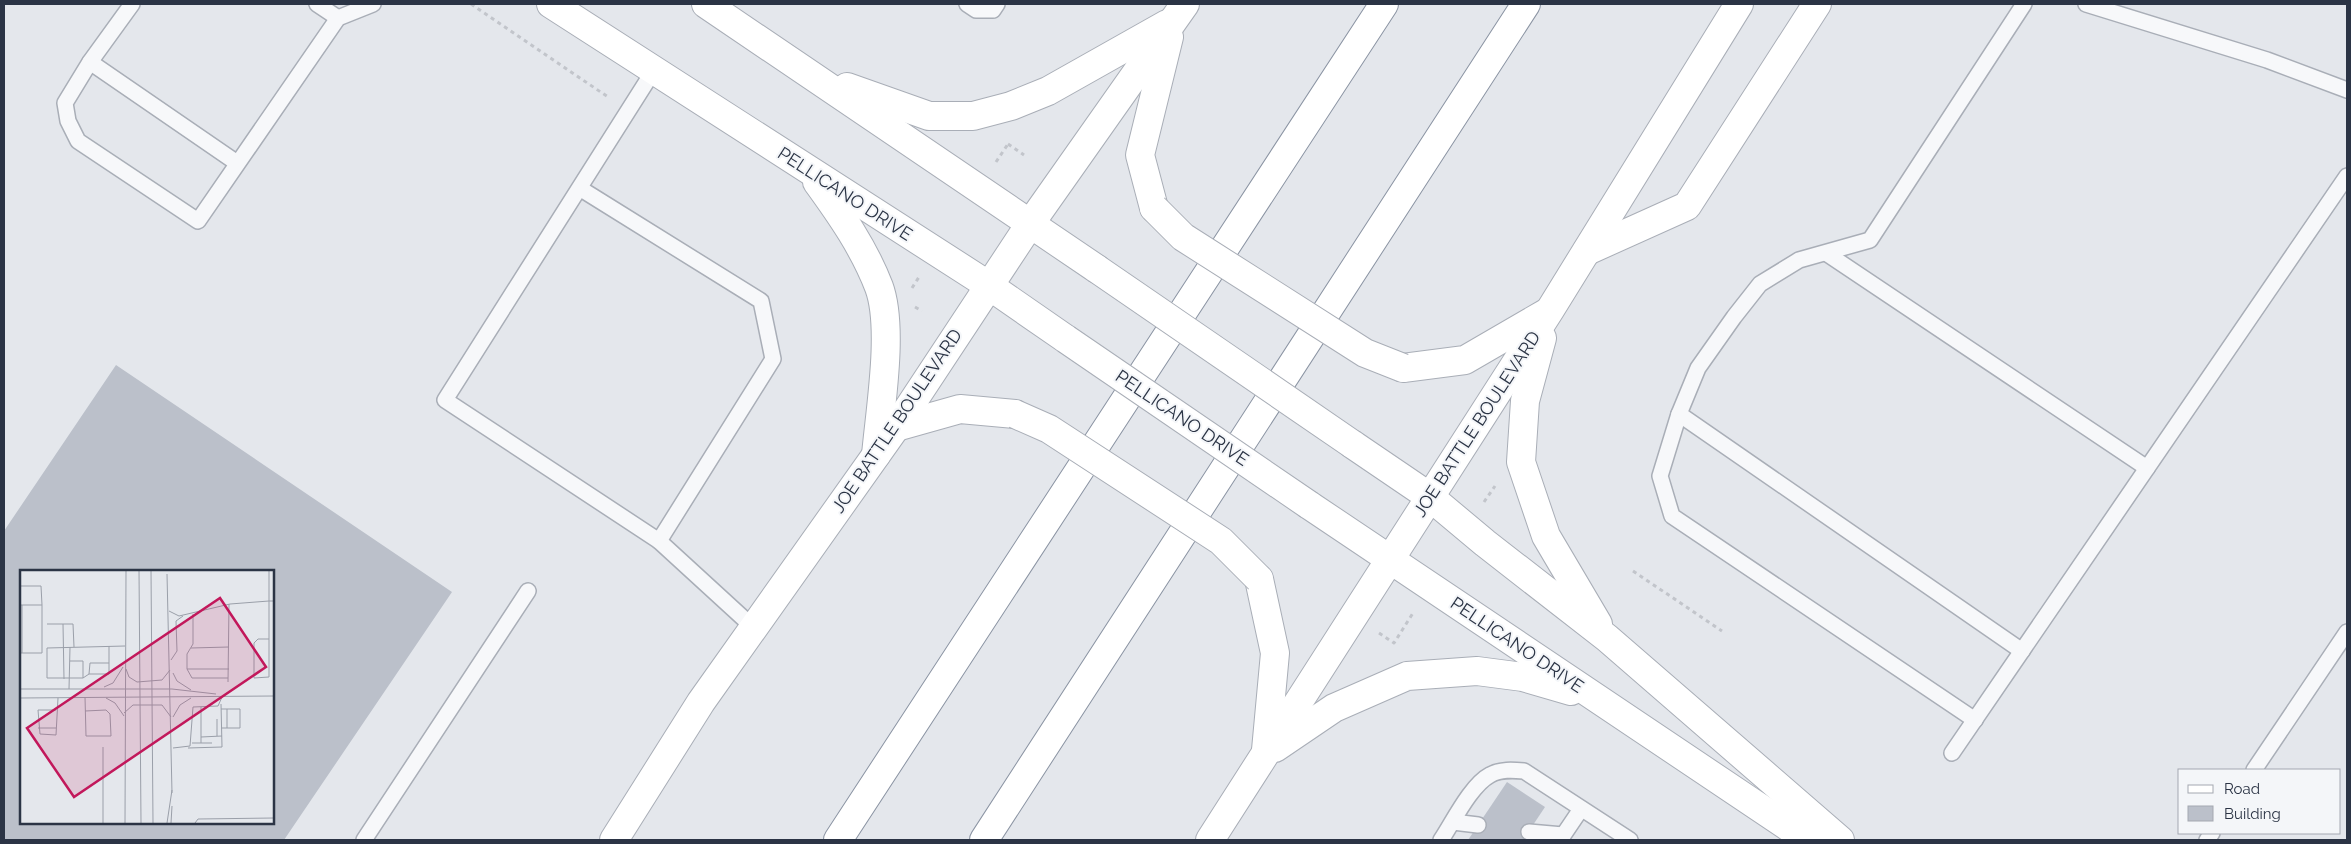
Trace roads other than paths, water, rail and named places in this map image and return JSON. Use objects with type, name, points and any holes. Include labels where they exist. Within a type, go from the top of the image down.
[{"type":"main road","name":"PELLICANO DRIVE","points":[[551,4],[988,286],[1390,560],[1808,840]]},
{"type":"main road","points":[[706,4],[1098,269],[1430,497],[1485,543],[1607,638],[1840,840]]},
{"type":"main road","points":[[838,840],[1384,4]]},
{"type":"main road","points":[[984,840],[1526,4]]},
{"type":"main road","name":"JOE BATTLE BOULEVARD","points":[[1210,840],[1550,310],[1739,4]]},
{"type":"main road","points":[[1587,251],[1687,206],[1817,4]]},
{"type":"main road","points":[[809,74],[928,116],[972,116],[1011,106],[1048,91],[1179,12]]},
{"type":"main road","points":[[1179,12],[1140,155],[1154,208],[1183,237],[1365,353],[1403,368],[1465,360],[1550,310]]},
{"type":"main road","name":"JOE BATTLE BOULEVARD","points":[[614,840],[701,702],[896,427],[1030,224],[1179,12]]},
{"type":"main road","points":[[809,170],[855,236],[879,289],[886,339],[876,455]]},
{"type":"main road","points":[[1550,310],[1525,401],[1521,462],[1546,536],[1607,638]]},
{"type":"main road","points":[[896,427],[960,409],[1015,414],[1049,429],[1221,541],[1259,579],[1275,654],[1266,754]]},
{"type":"main road","points":[[1266,754],[1334,708],[1407,676],[1477,671],[1523,677],[1598,700]]},
{"type":"lane","points":[[132,4],[90,62],[65,103],[68,121],[78,141],[198,221],[338,18],[373,4]]},
{"type":"lane","points":[[317,4],[338,18]]},
{"type":"lane","points":[[968,4],[976,10],[993,10],[998,4]]},
{"type":"lane","points":[[1975,720],[1672,516],[1660,476],[1680,414],[1698,368],[1734,317],[1760,284],[1799,260],[1870,240],[2024,4]]},
{"type":"lane","points":[[2086,4],[2267,60],[2347,90]]},
{"type":"lane","points":[[90,62],[237,163]]},
{"type":"lane","points":[[654,70],[581,189],[445,400],[659,541],[754,628]]},
{"type":"lane","points":[[1952,753],[2347,176]]},
{"type":"lane","points":[[581,189],[761,302],[763,311],[773,359],[659,541]]},
{"type":"lane","points":[[1826,253],[2147,468]]},
{"type":"lane","points":[[1680,414],[2022,651]]},
{"type":"lane","points":[[364,840],[528,591]]},
{"type":"lane","points":[[2255,769],[2347,632]]},
{"type":"lane","points":[[1441,840],[1477,785],[1490,774],[1508,770],[1524,771],[1630,840]]},
{"type":"lane","points":[[1529,832],[1562,838],[1581,809]]},
{"type":"lane","points":[[1453,822],[1478,825]]}]
